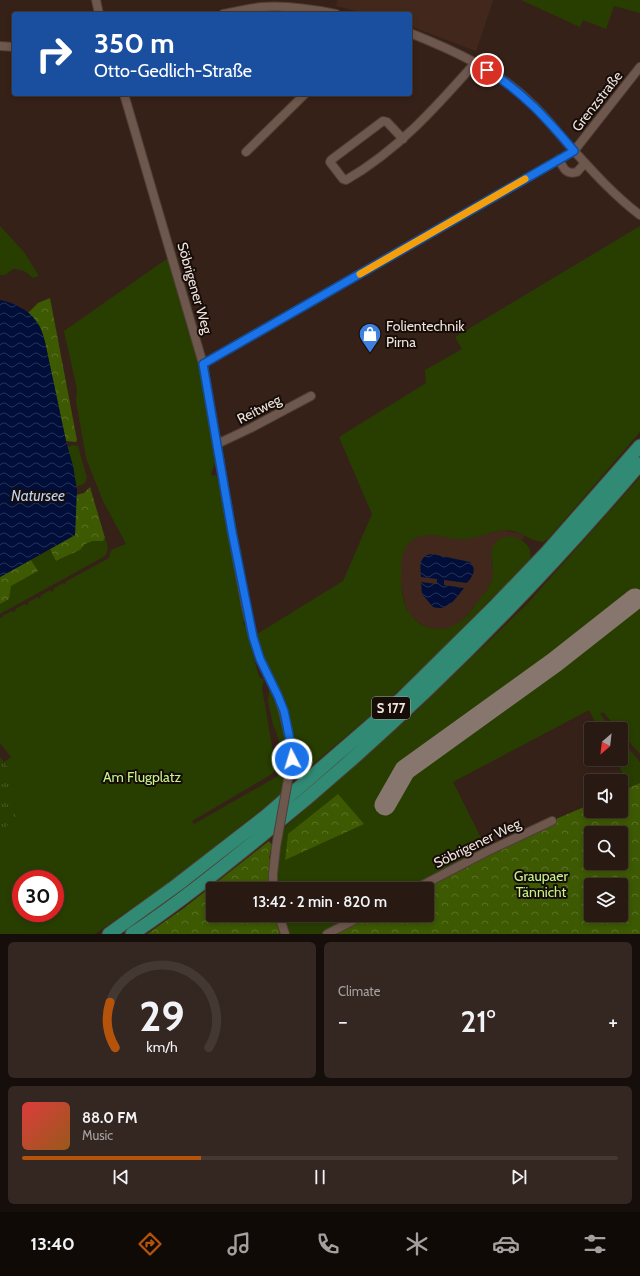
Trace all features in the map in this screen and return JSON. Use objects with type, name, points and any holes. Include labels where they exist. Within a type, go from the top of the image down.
[{"type":"highway","name":"S 177","points":[[109,934],[177,885],[266,816],[400,700],[546,553],[640,446]]},
{"type":"highway","name":"S 177","points":[[132,934],[234,858],[308,798],[410,708],[507,612],[592,520],[640,464]]},
{"type":"street","points":[[96,0],[99,12]]},
{"type":"street","points":[[234,12],[273,6],[323,12]]},
{"type":"street","points":[[412,34],[444,46],[475,63],[498,77],[532,104],[608,187],[640,215]]},
{"type":"street","points":[[0,46],[12,47]]},
{"type":"street","points":[[403,139],[387,122],[383,121],[330,162],[343,179],[346,180],[387,153],[403,139],[439,104],[475,63]]},
{"type":"street","name":"Grenzstraße","points":[[574,151],[640,67]]},
{"type":"street","name":"Söbrigener Weg","points":[[125,96],[203,364],[232,532],[253,637],[260,659],[278,696],[291,745],[292,759],[276,847],[273,882]]},
{"type":"street","points":[[246,152],[303,96]]},
{"type":"street","points":[[203,364],[574,151]]},
{"type":"street","points":[[559,159],[563,168],[570,173],[577,172],[585,163]]},
{"type":"street","name":"Reitweg","points":[[217,444],[258,425],[311,396]]},
{"type":"street","name":"Söbrigener Weg","points":[[428,882],[488,851],[552,821]]},
{"type":"street","points":[[281,922],[285,934]]},
{"type":"street","points":[[327,934],[350,922]]},
{"type":"shaded area","points":[[338,0],[493,0],[476,51],[412,27],[412,12],[360,12],[336,6]]},
{"type":"shaded area","points":[[504,530],[525,535],[522,540],[513,537],[491,560],[494,572],[488,589],[461,621],[453,627],[434,629],[425,626],[409,614],[401,584],[401,557],[407,545],[411,541],[417,537],[429,534],[463,539]]},
{"type":"green space","points":[[521,0],[640,0],[640,13],[614,6],[606,29],[583,20],[580,27]]},
{"type":"green space","points":[[0,226],[24,252],[39,276],[33,278],[24,271],[13,269],[5,275],[0,275]]},
{"type":"green space","points":[[640,226],[640,432],[548,539],[543,542],[510,530],[505,530],[465,539],[456,539],[437,535],[421,536],[411,541],[407,545],[401,561],[401,586],[405,604],[414,619],[429,628],[435,629],[447,628],[461,621],[471,611],[487,590],[493,574],[492,548],[498,540],[508,536],[519,539],[528,546],[531,552],[531,557],[526,564],[394,695],[296,779],[293,776],[296,761],[294,760],[257,634],[343,581],[372,514],[339,437],[426,383],[425,370],[462,349],[455,337]]},
{"type":"green space","name":"Am Flugplatz","points":[[168,258],[203,379],[215,455],[215,463],[211,474],[212,476],[216,475],[219,485],[221,486],[227,521],[225,522],[246,619],[243,622],[244,626],[248,626],[254,659],[260,678],[264,679],[262,688],[276,769],[272,774],[192,821],[194,824],[278,776],[281,769],[277,749],[279,742],[273,725],[268,701],[269,690],[272,690],[281,712],[287,744],[287,768],[282,793],[174,879],[95,934],[0,934],[0,833],[16,817],[11,772],[4,762],[11,757],[0,743],[0,618],[3,618],[2,616],[12,611],[16,611],[15,609],[25,604],[29,604],[28,602],[38,597],[39,599],[41,597],[40,596],[50,590],[52,592],[54,590],[53,589],[63,583],[64,585],[66,583],[65,582],[109,558],[111,550],[126,544],[103,501],[86,458],[76,401],[77,389],[64,331]]},
{"type":"green space","points":[[50,298],[77,440],[76,442],[66,441],[45,342],[41,329],[28,313],[38,303]]},
{"type":"green space","points":[[73,445],[78,446],[87,478],[84,484],[76,487],[73,466],[67,447]]},
{"type":"green space","points":[[640,477],[640,754],[628,741],[628,722],[612,722],[603,712],[600,714],[606,722],[595,722],[589,710],[453,782],[487,850],[424,882],[276,882],[278,857],[284,828],[411,716],[527,604]],"holes":[[[338,794],[285,859],[287,843],[317,811]]]},
{"type":"green space","points":[[90,487],[105,538],[103,541],[93,541],[85,544],[80,550],[56,561],[50,549],[75,535],[76,495],[84,493]]},
{"type":"green space","points":[[105,538],[108,547],[105,556],[0,614],[0,604],[9,599],[10,586],[37,571],[31,560],[50,549],[57,561],[80,550],[85,544],[93,541],[103,541]]},
{"type":"green space","points":[[31,560],[38,571],[11,586],[9,599],[0,604],[0,577]]},
{"type":"green space","points":[[628,747],[640,762],[640,783],[630,787],[628,783],[628,774],[623,774],[619,766],[628,766]]},
{"type":"green space","points":[[0,757],[11,771],[16,817],[0,833]]},
{"type":"green space","name":"Graupaer Tännicht","points":[[640,783],[640,934],[333,934],[357,922],[434,922],[434,882],[489,853],[557,821],[556,819],[584,807],[584,818],[628,818],[628,788]]},
{"type":"green space","points":[[338,794],[364,824],[285,860],[288,834]]},
{"type":"green space","points":[[269,841],[272,845],[269,858],[271,859],[270,882],[217,882]]},
{"type":"green space","points":[[206,891],[206,922],[276,922],[280,934],[147,934]]},
{"type":"green space","points":[[284,922],[345,922],[322,934],[288,934]]},
{"type":"water","name":"Natursee","points":[[0,300],[25,310],[38,323],[42,331],[66,441],[73,466],[77,490],[75,535],[0,577]]},
{"type":"water","points":[[432,554],[470,562],[474,570],[467,583],[444,580],[444,585],[464,588],[455,600],[443,608],[433,607],[422,594],[421,582],[437,584],[437,579],[421,577],[421,562],[425,556]]},
{"type":"taxiway","points":[[385,805],[405,770],[555,662],[635,599]]},
{"type":"slow traffic","points":[[360,274],[525,179]]},
{"type":"place","name":"Folientechnik Pirna","points":[[370,354]]},
{"type":"route","points":[[292,759],[291,745],[284,711],[260,659],[246,606],[203,364],[574,151],[532,104],[512,87],[487,70]]}]
